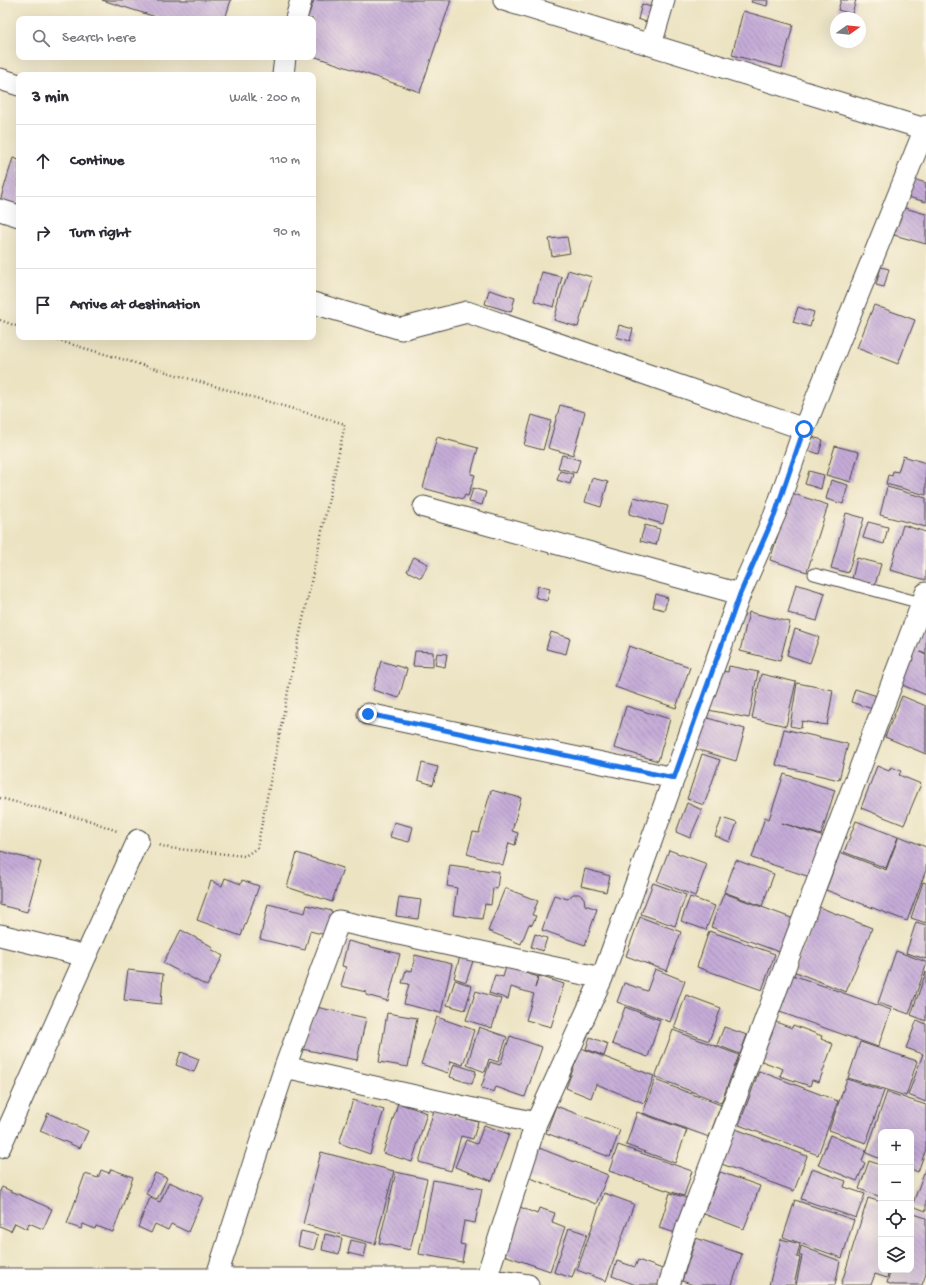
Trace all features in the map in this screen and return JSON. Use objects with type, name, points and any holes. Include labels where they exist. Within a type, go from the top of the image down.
[{"type":"street","points":[[297,16],[301,0]]},
{"type":"street","points":[[486,1282],[536,1123],[602,978],[740,594],[775,514],[804,429],[925,128],[504,0]]},
{"type":"street","points":[[651,45],[664,0]]},
{"type":"street","points":[[283,72],[285,60]]},
{"type":"street","points":[[0,79],[16,84]]},
{"type":"street","points":[[0,210],[16,215]]},
{"type":"street","points":[[316,304],[401,329],[467,312],[804,429]]},
{"type":"street","points":[[424,507],[740,594]]},
{"type":"street","points":[[669,1285],[687,1227],[924,598]]},
{"type":"street","points":[[368,714],[674,778]]},
{"type":"street","points":[[0,1147],[138,840]]},
{"type":"street","points":[[216,1278],[285,1067],[339,921],[602,978]]},
{"type":"street","points":[[0,935],[86,956]]},
{"type":"street","points":[[285,1067],[536,1123]]},
{"type":"street","points":[[0,1279],[216,1278],[486,1282],[528,1285]]},
{"type":"lane","points":[[814,574],[924,598]]},
{"type":"path","points":[[0,320],[16,326]]},
{"type":"path","points":[[0,798],[91,821],[138,840],[169,848],[245,856],[257,848],[292,666],[345,424],[56,340]]},
{"type":"building","points":[[102,0],[231,0],[226,16],[153,16]]},
{"type":"building","points":[[314,0],[451,0],[420,92],[316,57],[316,16],[308,16]]},
{"type":"building","points":[[752,0],[768,0],[767,6],[751,2]]},
{"type":"building","points":[[841,0],[856,0],[853,12],[838,10]]},
{"type":"building","points":[[642,4],[654,8],[649,23],[638,19]]},
{"type":"building","points":[[743,11],[793,25],[782,68],[732,55]]},
{"type":"building","points":[[13,158],[16,159],[16,205],[0,201]]},
{"type":"building","points":[[913,179],[926,183],[926,202],[908,197]]},
{"type":"building","points":[[901,207],[926,214],[926,244],[894,235]]},
{"type":"building","points":[[567,237],[570,253],[552,256],[549,239]]},
{"type":"building","points":[[881,267],[889,269],[884,287],[876,285]]},
{"type":"building","points":[[568,270],[592,277],[578,327],[554,320]]},
{"type":"building","points":[[542,272],[562,277],[554,307],[534,301]]},
{"type":"building","points":[[489,290],[515,298],[511,312],[485,304]]},
{"type":"building","points":[[874,305],[915,320],[898,364],[857,348]]},
{"type":"building","points":[[798,307],[814,312],[810,327],[793,322]]},
{"type":"building","points":[[619,325],[633,329],[630,341],[616,337]]},
{"type":"building","points":[[560,405],[585,412],[573,455],[548,448]]},
{"type":"building","points":[[532,415],[551,421],[543,450],[524,445]]},
{"type":"building","points":[[808,436],[823,440],[819,454],[804,449]]},
{"type":"building","points":[[437,437],[478,448],[471,474],[475,475],[468,496],[465,495],[463,499],[423,488]]},
{"type":"building","points":[[835,446],[859,452],[851,482],[826,475]]},
{"type":"building","points":[[562,455],[580,460],[576,473],[558,468]]},
{"type":"building","points":[[903,456],[926,463],[926,495],[886,484],[888,475],[892,476],[893,471],[898,472]]},
{"type":"building","points":[[560,471],[573,474],[570,484],[557,480]]},
{"type":"building","points":[[809,471],[824,475],[821,489],[805,484]]},
{"type":"building","points":[[592,478],[608,482],[601,507],[585,502]]},
{"type":"building","points":[[831,480],[848,485],[843,504],[826,499]]},
{"type":"building","points":[[887,487],[926,498],[926,527],[880,515]]},
{"type":"building","points":[[473,488],[486,492],[482,505],[469,502]]},
{"type":"building","points":[[791,493],[828,505],[807,572],[770,560]]},
{"type":"building","points":[[634,497],[668,506],[663,524],[629,514]]},
{"type":"building","points":[[846,513],[864,518],[848,573],[831,568]]},
{"type":"building","points":[[868,522],[888,527],[884,544],[863,538]]},
{"type":"building","points":[[645,525],[660,529],[656,545],[640,541]]},
{"type":"building","points":[[903,525],[926,532],[926,580],[890,570]]},
{"type":"building","points":[[414,557],[428,564],[421,578],[407,571]]},
{"type":"building","points":[[857,558],[881,564],[875,585],[852,579]]},
{"type":"building","points":[[796,584],[825,593],[817,621],[788,613]]},
{"type":"building","points":[[538,586],[550,589],[547,601],[535,597]]},
{"type":"building","points":[[656,594],[668,598],[664,610],[653,607]]},
{"type":"building","points":[[749,612],[790,622],[780,661],[740,651]]},
{"type":"building","points":[[926,622],[926,654],[920,652],[926,655],[926,695],[900,684]]},
{"type":"building","points":[[795,629],[819,637],[810,663],[787,655]]},
{"type":"building","points":[[551,632],[570,638],[566,654],[546,649]]},
{"type":"building","points":[[629,646],[690,667],[676,708],[615,687]]},
{"type":"building","points":[[415,651],[433,652],[433,667],[413,666]]},
{"type":"building","points":[[437,653],[447,654],[445,667],[435,665]]},
{"type":"building","points":[[381,661],[407,669],[399,698],[373,690]]},
{"type":"building","points":[[729,666],[758,672],[749,718],[708,710],[721,671],[728,672]]},
{"type":"building","points":[[761,674],[796,682],[786,726],[752,718]]},
{"type":"building","points":[[797,683],[833,690],[827,725],[802,721],[801,728],[790,726]]},
{"type":"building","points":[[855,689],[877,696],[873,709],[851,702]]},
{"type":"building","points":[[902,696],[926,706],[926,754],[885,737]]},
{"type":"building","points":[[626,706],[670,719],[658,761],[614,748]]},
{"type":"building","points":[[701,716],[745,729],[736,761],[692,748]]},
{"type":"building","points":[[784,729],[848,744],[839,780],[776,765]]},
{"type":"building","points":[[702,754],[720,760],[704,805],[687,799]]},
{"type":"building","points":[[422,763],[438,767],[433,785],[418,780]]},
{"type":"building","points":[[877,766],[889,771],[891,767],[901,771],[899,775],[921,784],[904,825],[861,808]]},
{"type":"building","points":[[784,774],[835,790],[821,835],[782,823],[827,838],[813,878],[752,858],[765,817],[769,819]]},
{"type":"building","points":[[491,790],[521,798],[512,831],[518,833],[515,845],[509,843],[503,865],[467,854],[473,832],[479,833]]},
{"type":"building","points":[[687,803],[702,810],[690,838],[676,832]]},
{"type":"building","points":[[722,818],[737,823],[730,842],[715,836]]},
{"type":"building","points":[[856,821],[898,837],[886,868],[844,852]]},
{"type":"building","points":[[394,822],[413,827],[409,842],[390,837]]},
{"type":"building","points":[[899,836],[926,847],[926,870],[907,921],[826,890],[840,852],[886,870]]},
{"type":"building","points":[[669,850],[707,864],[695,896],[657,881]]},
{"type":"building","points":[[0,851],[41,862],[27,912],[0,905]]},
{"type":"building","points":[[297,853],[343,868],[332,902],[287,887]]},
{"type":"building","points":[[736,860],[774,874],[762,906],[724,892]]},
{"type":"building","points":[[450,865],[499,872],[497,889],[493,888],[491,905],[485,904],[482,919],[453,915],[457,888],[447,886]]},
{"type":"building","points":[[585,869],[610,876],[606,892],[581,886]]},
{"type":"building","points":[[225,878],[241,884],[242,880],[259,886],[241,936],[197,920],[211,881],[222,886]]},
{"type":"building","points":[[923,882],[926,883],[926,923],[911,918]]},
{"type":"building","points":[[653,883],[686,895],[675,926],[641,914]]},
{"type":"building","points":[[505,888],[538,901],[532,915],[536,916],[532,925],[529,924],[521,944],[488,931]]},
{"type":"building","points":[[724,893],[794,919],[782,953],[711,927]]},
{"type":"building","points":[[573,894],[579,894],[584,898],[585,905],[597,909],[585,945],[542,930],[554,895],[568,899]]},
{"type":"building","points":[[399,897],[421,900],[418,919],[396,916]]},
{"type":"building","points":[[690,897],[715,906],[706,930],[681,921]]},
{"type":"building","points":[[268,904],[305,913],[307,905],[332,911],[326,935],[310,931],[305,950],[260,939]]},
{"type":"building","points":[[819,907],[872,928],[846,992],[793,971]]},
{"type":"building","points":[[640,917],[681,932],[667,971],[626,956]]},
{"type":"building","points":[[916,922],[926,925],[926,959],[906,953]]},
{"type":"building","points":[[181,930],[213,947],[211,949],[223,956],[207,986],[163,963]]},
{"type":"building","points":[[709,931],[775,954],[762,990],[697,967]]},
{"type":"building","points":[[535,934],[547,938],[543,951],[531,947]]},
{"type":"building","points":[[348,941],[400,954],[388,1001],[366,995],[366,992],[341,986],[346,967],[342,966]]},
{"type":"building","points":[[896,951],[926,962],[926,966],[909,1014],[878,1003]]},
{"type":"building","points":[[415,955],[452,964],[441,1013],[404,1004],[409,984],[402,983],[406,970],[412,971]]},
{"type":"building","points":[[460,956],[473,961],[466,982],[454,978]]},
{"type":"building","points":[[506,967],[538,977],[535,988],[539,976],[564,984],[551,1027],[526,1020],[534,994],[511,987],[508,999],[489,993],[495,975],[503,977]]},
{"type":"building","points":[[655,969],[685,981],[670,1022],[617,1002],[624,983],[647,991]]},
{"type":"building","points":[[128,970],[163,974],[161,1004],[124,1000]]},
{"type":"building","points":[[926,972],[926,1021],[911,1015]]},
{"type":"building","points":[[790,974],[891,1010],[878,1047],[777,1011]]},
{"type":"building","points":[[455,980],[472,986],[465,1010],[447,1005]]},
{"type":"building","points":[[476,991],[501,999],[492,1028],[466,1020]]},
{"type":"building","points":[[686,995],[721,1008],[709,1041],[674,1028]]},
{"type":"building","points":[[316,1007],[366,1018],[357,1060],[302,1049]]},
{"type":"building","points":[[625,1007],[660,1020],[648,1057],[612,1044]]},
{"type":"building","points":[[387,1013],[417,1018],[408,1067],[379,1062]]},
{"type":"building","points":[[437,1017],[474,1030],[463,1065],[451,1061],[448,1073],[421,1064]]},
{"type":"building","points":[[917,1020],[926,1024],[926,1102],[908,1095],[923,1054],[906,1048]]},
{"type":"building","points":[[773,1021],[792,1028],[793,1025],[822,1036],[821,1039],[833,1044],[819,1082],[812,1080],[810,1086],[780,1076],[783,1069],[759,1060]]},
{"type":"building","points":[[479,1027],[507,1037],[498,1062],[489,1059],[485,1072],[467,1065]]},
{"type":"building","points":[[724,1027],[747,1035],[740,1054],[717,1045]]},
{"type":"building","points":[[673,1030],[739,1055],[721,1103],[655,1077]]},
{"type":"building","points":[[510,1036],[542,1047],[525,1097],[496,1087],[494,1092],[481,1088],[490,1062],[500,1065]]},
{"type":"building","points":[[590,1037],[608,1044],[604,1056],[586,1049]]},
{"type":"building","points":[[860,1042],[917,1061],[906,1096],[848,1078]]},
{"type":"building","points":[[581,1048],[654,1076],[644,1103],[596,1084],[591,1098],[566,1088]]},
{"type":"building","points":[[181,1052],[199,1059],[194,1072],[176,1065]]},
{"type":"building","points":[[454,1064],[476,1071],[472,1084],[450,1077]]},
{"type":"building","points":[[759,1071],[838,1101],[818,1155],[739,1125]]},
{"type":"building","points":[[847,1079],[884,1091],[866,1143],[829,1130]]},
{"type":"building","points":[[655,1080],[721,1105],[709,1137],[643,1113]]},
{"type":"building","points":[[887,1092],[926,1105],[926,1149],[918,1172],[914,1170],[914,1129],[878,1129],[878,1158],[866,1153]]},
{"type":"building","points":[[353,1100],[384,1110],[370,1154],[339,1143]]},
{"type":"building","points":[[398,1103],[427,1113],[412,1162],[383,1153]]},
{"type":"building","points":[[556,1106],[620,1130],[610,1157],[546,1133]]},
{"type":"building","points":[[434,1110],[478,1122],[473,1139],[461,1136],[451,1171],[419,1162]]},
{"type":"building","points":[[637,1112],[687,1130],[675,1163],[626,1145]]},
{"type":"building","points":[[48,1113],[88,1131],[80,1148],[40,1131]]},
{"type":"building","points":[[484,1125],[509,1134],[492,1181],[455,1167],[466,1140],[477,1144]]},
{"type":"building","points":[[733,1128],[807,1156],[794,1191],[719,1163]]},
{"type":"building","points":[[830,1135],[866,1150],[862,1161],[865,1163],[857,1181],[818,1165]]},
{"type":"building","points":[[618,1145],[692,1171],[684,1196],[609,1171]]},
{"type":"building","points":[[539,1148],[608,1175],[596,1204],[528,1177]]},
{"type":"building","points":[[321,1152],[394,1171],[375,1244],[303,1224]]},
{"type":"building","points":[[869,1161],[878,1164],[878,1196],[859,1189]]},
{"type":"building","points":[[926,1167],[926,1211],[914,1207],[914,1200]]},
{"type":"building","points":[[111,1169],[133,1177],[113,1232],[96,1226],[95,1229],[83,1224],[81,1229],[67,1224],[85,1174],[98,1178],[101,1170],[109,1173]]},
{"type":"building","points":[[812,1169],[846,1181],[844,1187],[865,1194],[856,1218],[801,1199]]},
{"type":"building","points":[[396,1172],[427,1179],[410,1250],[379,1243]]},
{"type":"building","points":[[720,1172],[760,1186],[744,1229],[704,1214]]},
{"type":"building","points":[[155,1173],[167,1178],[157,1199],[146,1194]]},
{"type":"building","points":[[433,1180],[482,1189],[475,1223],[464,1221],[460,1244],[465,1245],[462,1262],[419,1254]]},
{"type":"building","points":[[169,1182],[203,1197],[188,1232],[171,1224],[168,1230],[155,1224],[151,1233],[138,1227],[150,1198],[160,1202]]},
{"type":"building","points":[[2,1187],[52,1209],[43,1229],[29,1223],[27,1229],[15,1223],[11,1231],[0,1226],[0,1191]]},
{"type":"building","points":[[604,1193],[634,1204],[606,1281],[577,1270]]},
{"type":"building","points":[[670,1193],[687,1198],[676,1233],[659,1228]]},
{"type":"building","points":[[868,1198],[878,1201],[878,1273],[888,1273],[887,1278],[875,1274],[871,1285],[841,1285]]},
{"type":"building","points":[[795,1200],[854,1220],[842,1258],[783,1237]]},
{"type":"building","points":[[520,1207],[537,1214],[539,1208],[555,1213],[552,1222],[565,1227],[550,1271],[504,1255]]},
{"type":"building","points":[[914,1214],[926,1218],[926,1274],[922,1285],[894,1285],[887,1283],[890,1273],[914,1273]]},
{"type":"building","points":[[569,1228],[587,1234],[572,1278],[554,1272]]},
{"type":"building","points":[[301,1231],[318,1235],[314,1250],[298,1246]]},
{"type":"building","points":[[325,1234],[342,1238],[339,1254],[322,1250]]},
{"type":"building","points":[[696,1238],[742,1254],[732,1285],[694,1285],[682,1281]]},
{"type":"building","points":[[781,1239],[800,1244],[797,1257],[800,1258],[794,1285],[769,1285]]},
{"type":"building","points":[[351,1240],[367,1244],[364,1257],[348,1253]]},
{"type":"building","points":[[801,1246],[840,1261],[835,1285],[796,1285],[802,1256],[799,1256]]},
{"type":"building","points":[[638,1260],[665,1270],[659,1285],[636,1285],[612,1276],[617,1261],[635,1267]]},
{"type":"route","points":[[368,714],[674,778],[740,594],[775,514],[804,429]]}]
